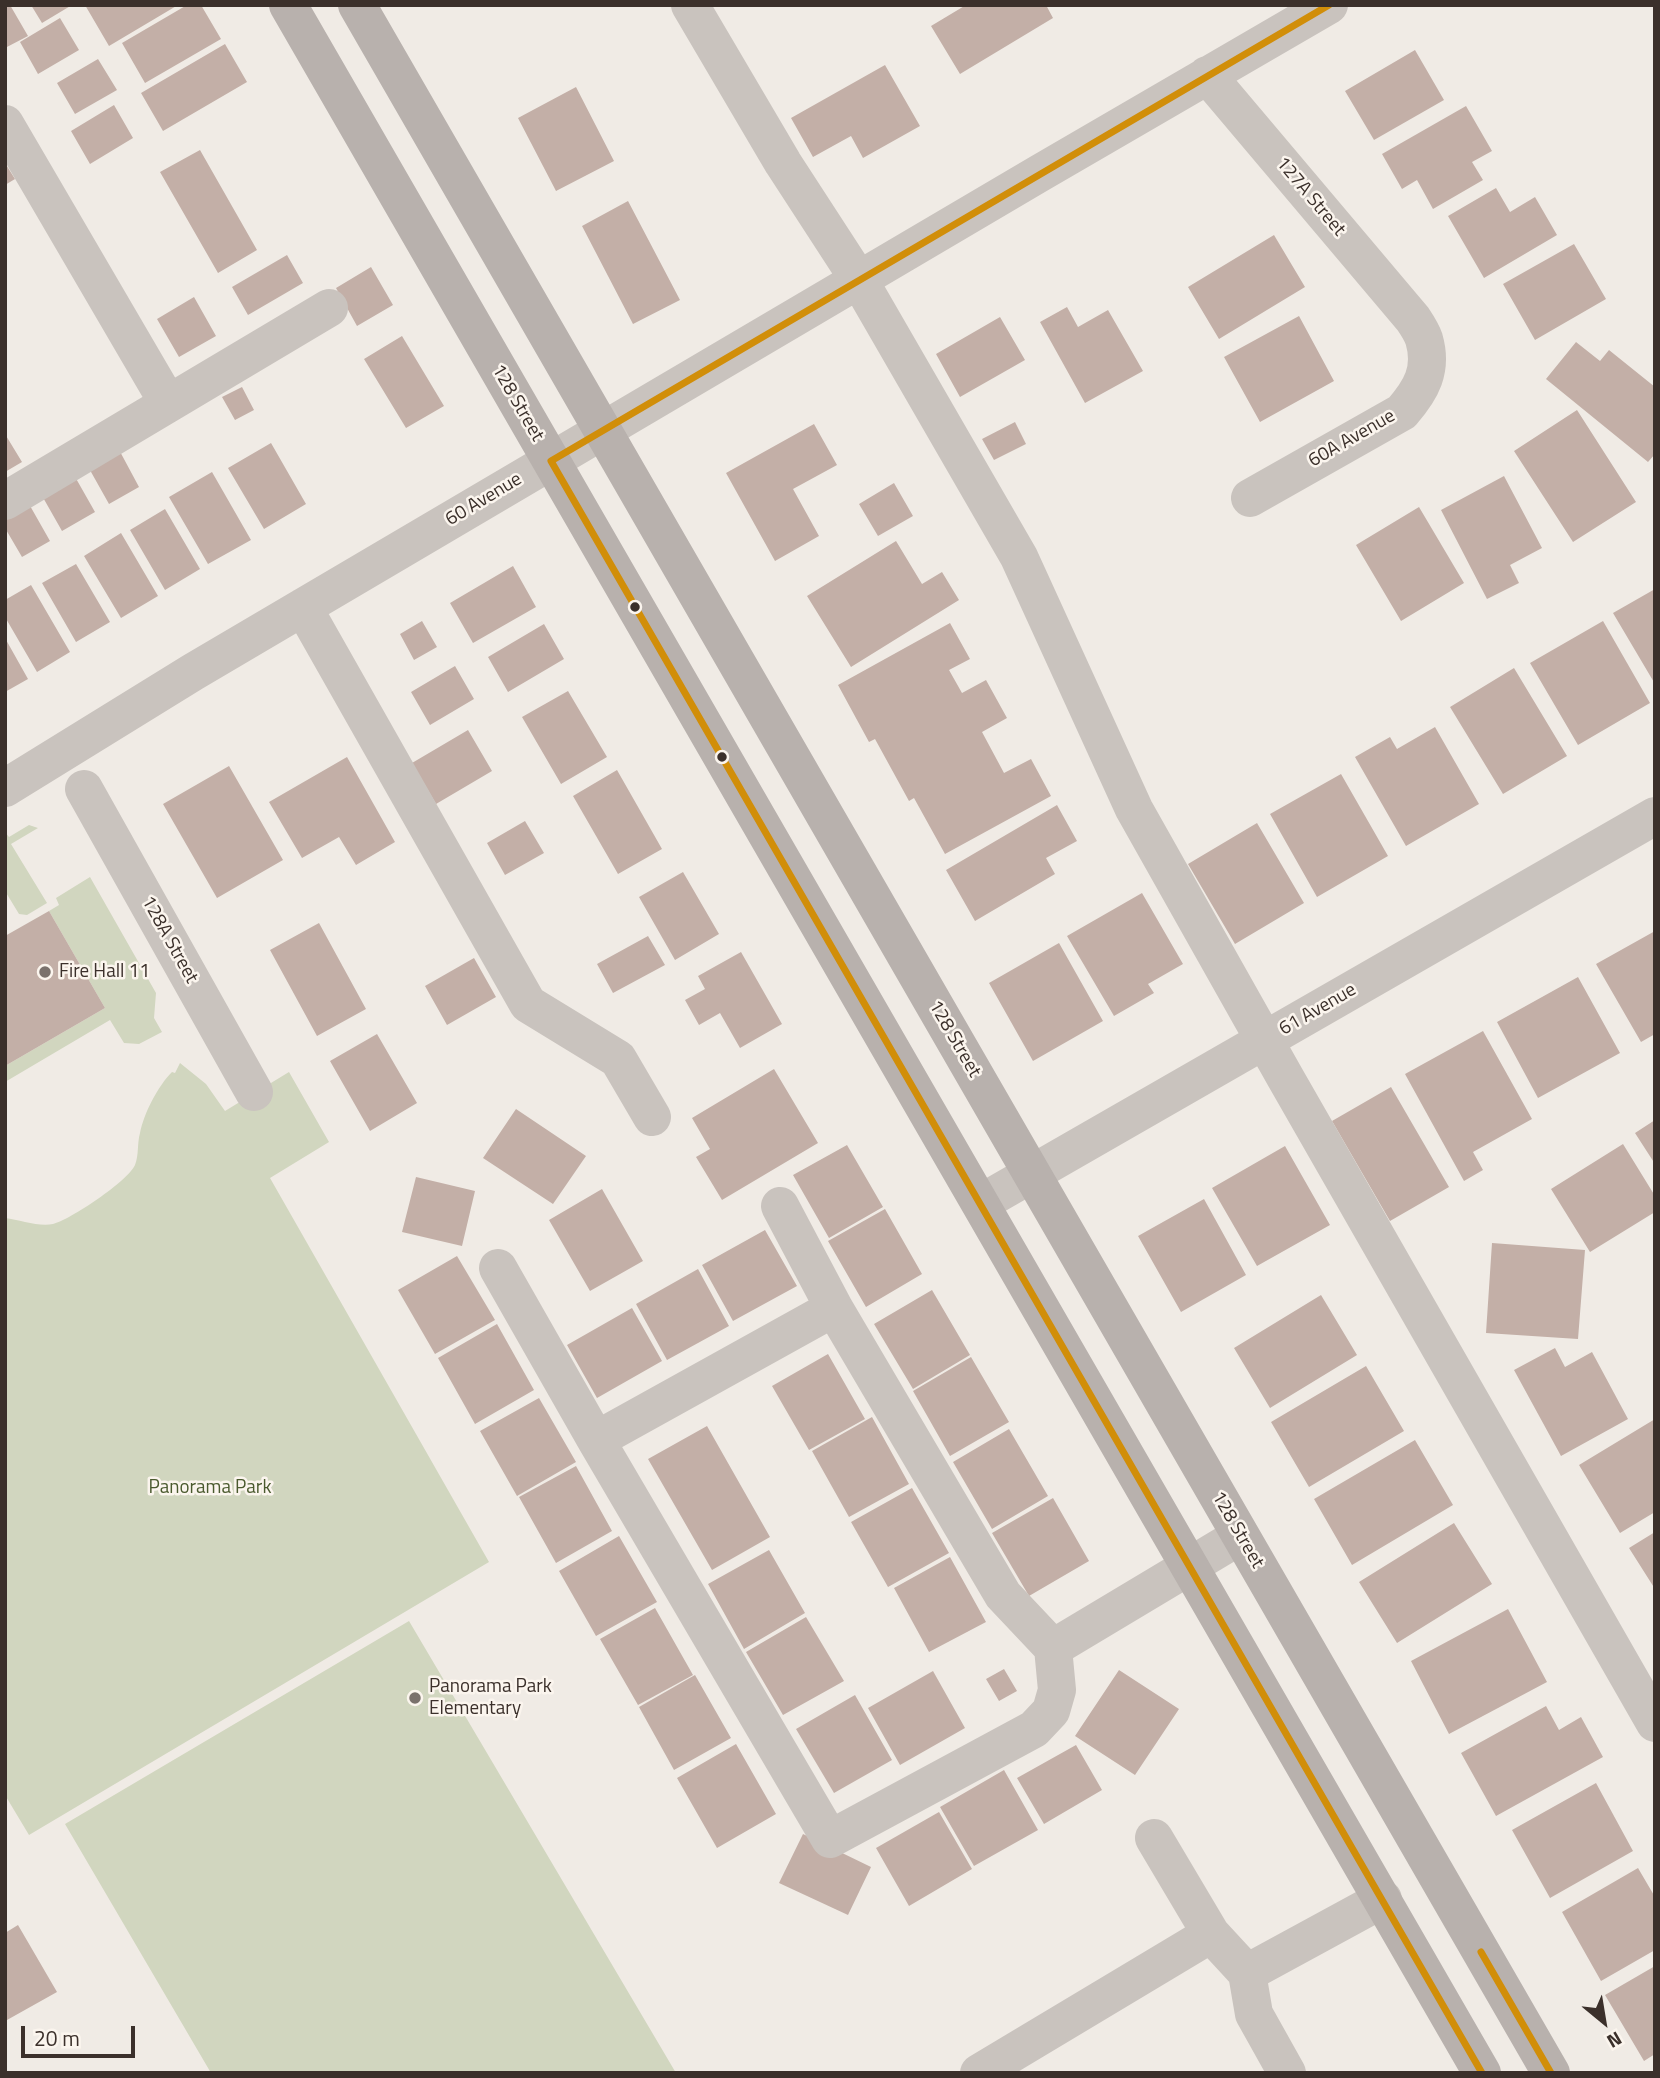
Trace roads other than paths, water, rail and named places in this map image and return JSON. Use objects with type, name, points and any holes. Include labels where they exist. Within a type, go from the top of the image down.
[{"type":"main road","name":"128 Street","points":[[288,5],[1482,2073]]},
{"type":"main road","name":"128 Street","points":[[357,5],[1551,2073]]},
{"type":"street","points":[[690,5],[783,163],[859,280],[1019,556],[1134,808],[1264,1041],[1655,1723]]},
{"type":"street","name":"60 Avenue","points":[[5,788],[193,672],[1329,5]]},
{"type":"street","name":"127A Street","points":[[1207,75],[1413,319]]},
{"type":"street","points":[[5,124],[168,403]]},
{"type":"street","points":[[5,501],[329,307]]},
{"type":"street","name":"60A Avenue","points":[[1250,498],[1402,412],[1419,392],[1427,367],[1424,339],[1413,319]]},
{"type":"street","points":[[303,607],[528,1004],[618,1059],[652,1117]]},
{"type":"street","name":"128A Street","points":[[84,789],[254,1092]]},
{"type":"street","name":"61 Avenue","points":[[981,1203],[1655,816]]},
{"type":"street","points":[[498,1268],[830,1839],[1034,1729],[1051,1711],[1057,1690],[1053,1648],[1003,1595],[834,1308],[780,1206]]},
{"type":"street","points":[[596,1440],[834,1308]]},
{"type":"street","points":[[1053,1648],[1240,1536]]},
{"type":"street","points":[[1154,1838],[1212,1934],[1247,1973],[1254,2014],[1286,2072]]},
{"type":"street","points":[[1247,1973],[1383,1899]]},
{"type":"street","points":[[979,2073],[1212,1934]]},
{"type":"place","name":"Fire Hall 11","points":[[45,972]]},
{"type":"place","name":"Panorama Park Elementary","points":[[415,1698]]},
{"type":"park label","name":"Panorama Park","points":[[210,1488]]}]
